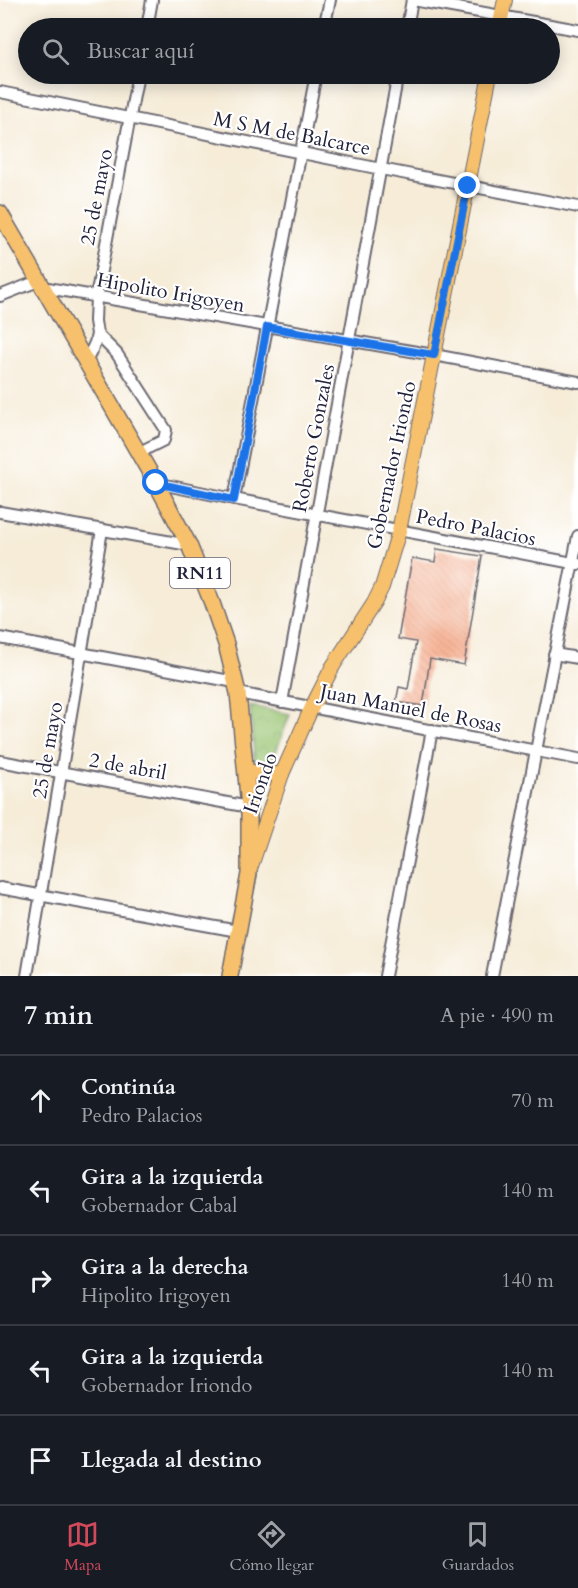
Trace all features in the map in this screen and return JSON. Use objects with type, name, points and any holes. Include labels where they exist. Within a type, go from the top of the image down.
[{"type":"highway","name":"RN11","points":[[0,213],[156,483],[189,545],[226,644],[236,688],[249,807],[249,874],[230,976]]},
{"type":"main road","points":[[501,18],[505,0]]},
{"type":"main road","name":"Gobernador Iriondo","points":[[312,707],[333,666],[382,587],[399,531],[488,84]]},
{"type":"main road","name":"Iriondo","points":[[249,874],[282,774],[312,707]]},
{"type":"main road","points":[[246,771],[282,774]]},
{"type":"street","points":[[149,18],[152,0]]},
{"type":"street","points":[[326,18],[330,0]]},
{"type":"street","points":[[409,18],[412,0],[484,18]]},
{"type":"street","points":[[560,28],[578,30]]},
{"type":"street","name":"25 de mayo","points":[[86,362],[97,334],[96,297],[136,84]]},
{"type":"street","points":[[234,500],[314,84]]},
{"type":"street","name":"Roberto Gonzales","points":[[282,702],[396,84]]},
{"type":"street","name":"M S M de Balcarce","points":[[0,92],[578,207]]},
{"type":"street","points":[[0,296],[40,284]]},
{"type":"street","name":"Hipolito Irigoyen","points":[[40,284],[96,297],[578,382]]},
{"type":"street","points":[[97,334],[117,354],[166,430],[164,440],[138,453]]},
{"type":"street","name":"Pedro Palacios","points":[[156,483],[234,500],[575,563]]},
{"type":"street","points":[[0,512],[189,545]]},
{"type":"street","name":"25 de mayo","points":[[27,976],[102,530]]},
{"type":"street","points":[[492,976],[535,750],[575,563],[578,536]]},
{"type":"street","name":"Juan Manuel de Rosas","points":[[0,638],[81,653],[236,688],[282,702],[578,759]]},
{"type":"street","points":[[555,654],[578,658]]},
{"type":"street","points":[[385,976],[432,730]]},
{"type":"street","name":"2 de abril","points":[[0,761],[249,807]]},
{"type":"street","points":[[0,888],[238,931]]},
{"type":"green space","points":[[250,706],[290,714],[270,768],[255,766]]},
{"type":"building","points":[[437,549],[482,556],[464,665],[430,659],[423,706],[396,702],[399,687],[408,689],[416,642],[398,639],[412,558],[435,562]]},
{"type":"route","points":[[156,483],[234,500],[267,327],[434,355],[468,186]]}]
